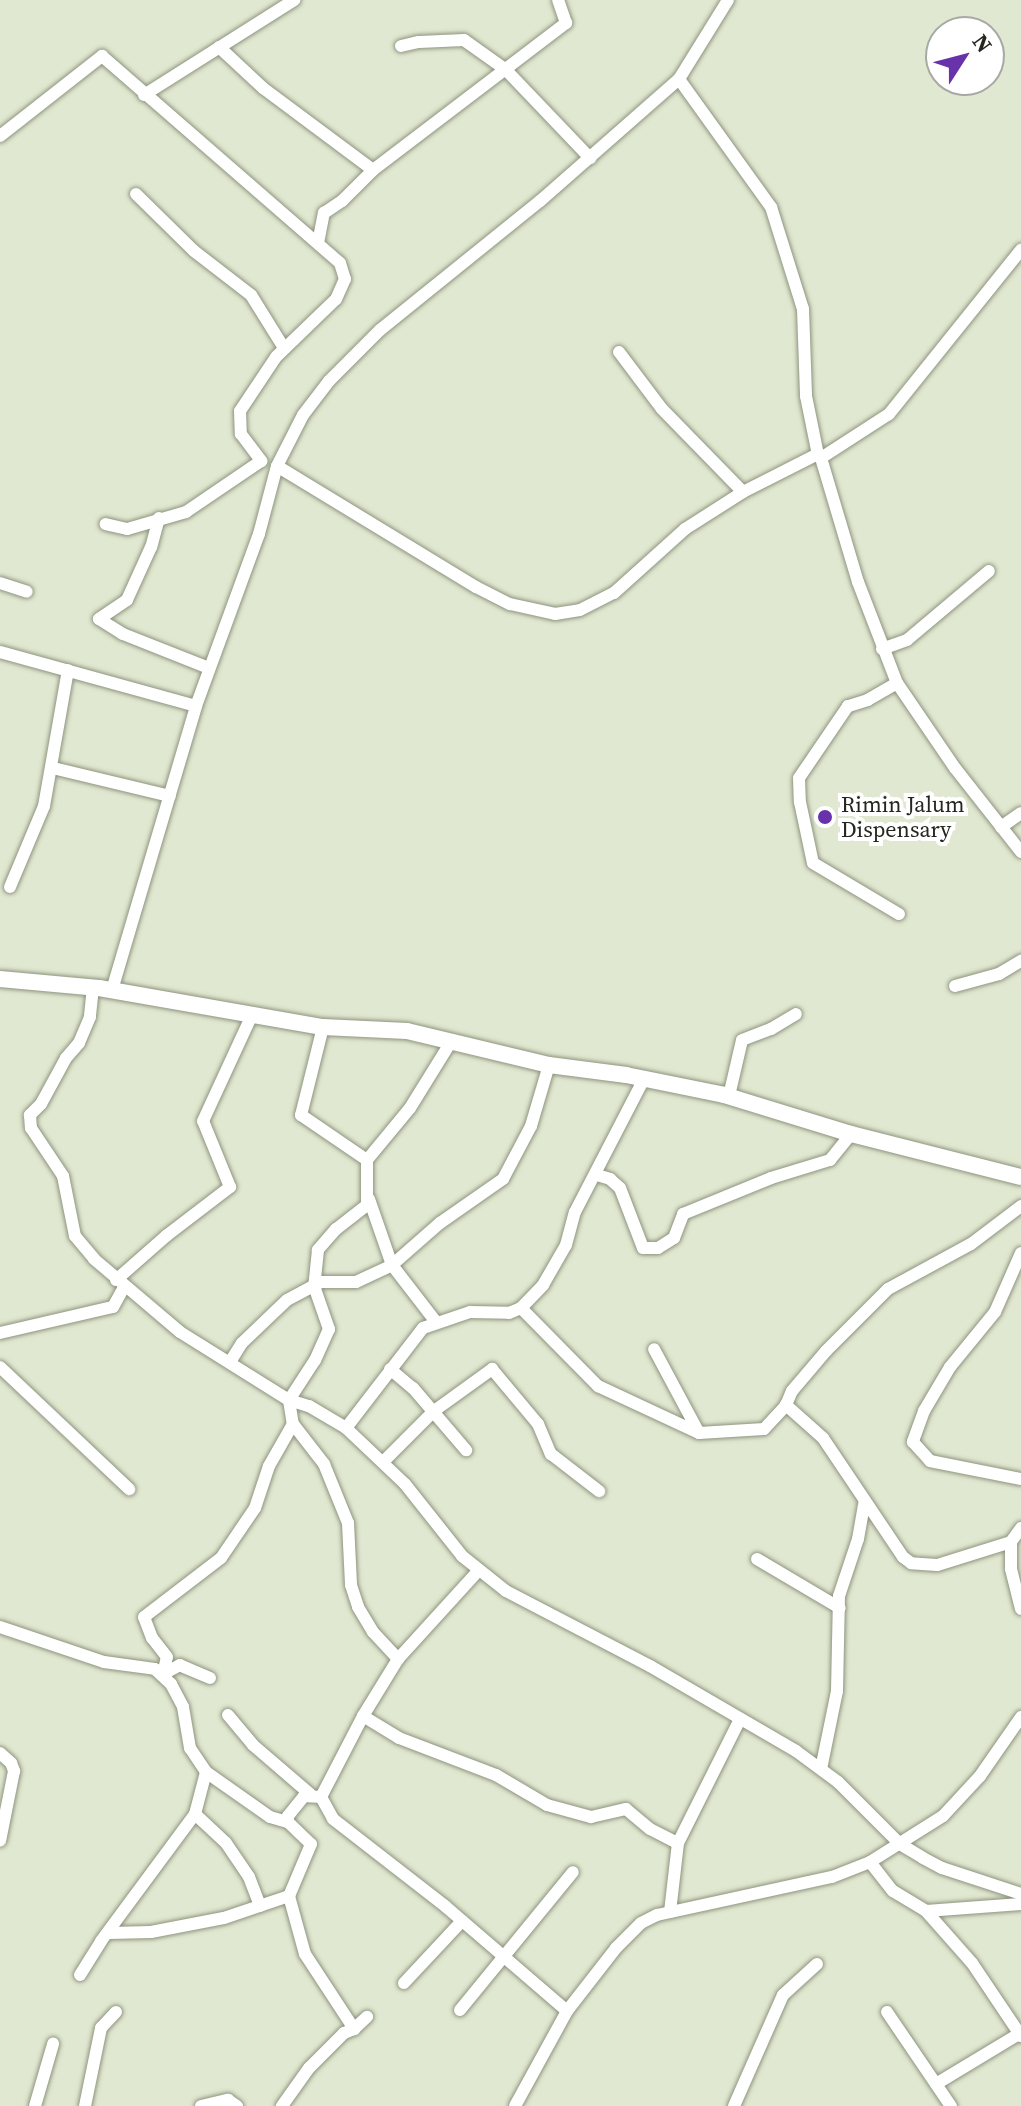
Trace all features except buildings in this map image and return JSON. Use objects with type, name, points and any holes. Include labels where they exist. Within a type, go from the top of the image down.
[{"type":"street","points":[[144,95],[294,0]]},
{"type":"street","points":[[318,243],[324,213],[342,201],[373,170],[566,23],[558,0]]},
{"type":"street","points":[[112,990],[196,706],[259,534],[277,466],[303,415],[349,360],[590,158],[679,79],[728,0]]},
{"type":"street","points":[[401,46],[464,40],[506,70],[590,158]]},
{"type":"street","points":[[219,47],[263,88],[373,170]]},
{"type":"street","points":[[0,136],[102,56],[340,263],[345,279],[336,299],[284,348],[240,411],[241,434],[261,461],[186,512],[127,529],[106,524]]},
{"type":"street","points":[[679,79],[771,207],[803,309],[806,396],[819,456],[858,582],[897,683],[955,768],[1021,852]]},
{"type":"street","points":[[136,194],[194,251],[251,295],[284,348]]},
{"type":"street","points":[[277,466],[510,604],[555,614],[580,610],[614,593],[685,529],[743,492],[819,456],[889,414],[1021,250]]},
{"type":"street","points":[[619,352],[662,409],[743,492]]},
{"type":"street","points":[[159,518],[151,547],[127,600],[99,619],[123,634],[209,668]]},
{"type":"street","points":[[882,649],[907,640],[989,571]]},
{"type":"street","points":[[0,583],[27,592]]},
{"type":"street","points":[[0,652],[196,706]]},
{"type":"street","points":[[10,887],[44,806],[68,670]]},
{"type":"street","points":[[897,683],[868,700],[848,706],[799,778],[800,802],[813,863],[899,914]]},
{"type":"street","points":[[53,768],[170,796]]},
{"type":"street","points":[[1001,827],[1021,813]]},
{"type":"street","points":[[955,986],[999,974],[1021,961]]},
{"type":"street","points":[[0,979],[93,987],[323,1027],[407,1031],[549,1065],[729,1096],[851,1134],[1021,1178]]},
{"type":"street","points":[[93,987],[90,1017],[79,1043],[66,1058],[41,1104],[30,1115],[31,1128],[63,1176],[75,1236],[120,1284],[180,1332],[289,1400],[309,1406],[346,1428],[383,1462],[462,1556],[506,1591],[650,1666],[821,1769],[900,1844],[942,1868],[1021,1894]]},
{"type":"street","points":[[729,1096],[742,1040],[771,1029],[796,1014]]},
{"type":"street","points":[[0,1333],[113,1307],[120,1284],[166,1236],[230,1187],[203,1121],[252,1015]]},
{"type":"street","points":[[323,1027],[301,1115],[367,1160]]},
{"type":"street","points":[[398,1659],[373,1632],[358,1607],[351,1585],[348,1523],[338,1494],[312,1444],[293,1424],[289,1400],[329,1329],[314,1286],[318,1250],[336,1229],[367,1205],[367,1160],[410,1108],[451,1042]]},
{"type":"street","points":[[230,1362],[267,1316],[287,1300],[321,1282],[356,1282],[392,1265],[440,1223],[503,1179],[531,1126],[549,1065]]},
{"type":"street","points":[[346,1428],[423,1328],[470,1312],[509,1313],[521,1308],[543,1285],[566,1245],[575,1212],[597,1175],[644,1079]]},
{"type":"street","points":[[597,1175],[610,1179],[620,1188],[643,1248],[658,1248],[674,1238],[683,1214],[771,1178],[830,1160],[851,1134]]},
{"type":"street","points":[[365,1188],[392,1265],[436,1322]]},
{"type":"street","points":[[521,1308],[598,1386],[699,1433],[764,1429],[826,1351],[888,1289],[971,1244],[1021,1206]]},
{"type":"street","points":[[1021,1253],[995,1312],[950,1367],[924,1411],[913,1442],[930,1461],[1021,1479]]},
{"type":"street","points":[[654,1349],[699,1433]]},
{"type":"street","points":[[0,1367],[129,1489]]},
{"type":"street","points":[[390,1369],[434,1411],[466,1450]]},
{"type":"street","points":[[383,1462],[434,1411],[492,1369],[538,1424],[551,1454],[599,1491]]},
{"type":"street","points":[[786,1405],[823,1438],[903,1557],[911,1563],[937,1565],[1011,1542]]},
{"type":"street","points":[[163,1674],[167,1657],[152,1638],[144,1617],[221,1558],[255,1508],[269,1466],[293,1424]]},
{"type":"street","points":[[821,1769],[837,1691],[839,1596],[858,1539],[865,1501]]},
{"type":"street","points":[[1021,1528],[1011,1542],[1011,1569],[1021,1609]]},
{"type":"street","points":[[757,1559],[840,1608]]},
{"type":"street","points":[[288,1822],[296,1805],[315,1795],[398,1659],[479,1570]]},
{"type":"street","points":[[0,1627],[68,1652],[104,1662],[155,1669],[163,1674],[183,1707],[190,1748],[206,1772],[270,1817],[288,1822],[311,1844],[289,1896],[305,1954],[354,2029]]},
{"type":"street","points":[[163,1674],[180,1665],[210,1678]]},
{"type":"street","points":[[228,1715],[253,1745],[315,1795],[333,1819],[462,1921],[567,2011]]},
{"type":"street","points":[[363,1716],[399,1738],[496,1775],[547,1805],[591,1817],[626,1809],[650,1829],[678,1843]]},
{"type":"street","points":[[515,2106],[567,2011],[616,1948],[641,1923],[670,1912],[832,1877],[870,1862],[943,1816],[980,1776],[1021,1717]]},
{"type":"street","points":[[670,1912],[678,1843],[740,1719]]},
{"type":"street","points":[[0,1753],[11,1763],[14,1771],[0,1841]]},
{"type":"street","points":[[80,1975],[195,1814],[206,1772]]},
{"type":"street","points":[[195,1814],[226,1843],[249,1877],[260,1906]]},
{"type":"street","points":[[870,1862],[893,1891],[926,1911],[972,1963],[1020,2035],[936,2084]]},
{"type":"street","points":[[460,2010],[573,1872]]},
{"type":"street","points":[[109,1933],[151,1932],[224,1918],[289,1896]]},
{"type":"street","points":[[926,1911],[1021,1904]]},
{"type":"street","points":[[404,1983],[462,1921]]},
{"type":"street","points":[[734,2106],[783,1995],[817,1964]]},
{"type":"street","points":[[85,2106],[101,2028],[116,2012]]},
{"type":"street","points":[[887,2012],[951,2106]]},
{"type":"street","points":[[282,2106],[309,2068],[344,2033],[354,2029],[367,2017]]},
{"type":"street","points":[[35,2106],[53,2044]]},
{"type":"street","points":[[201,2106],[228,2100],[237,2106]]},
{"type":"place","name":"Rimin Jalum Dispensary","points":[[825,817]]}]
